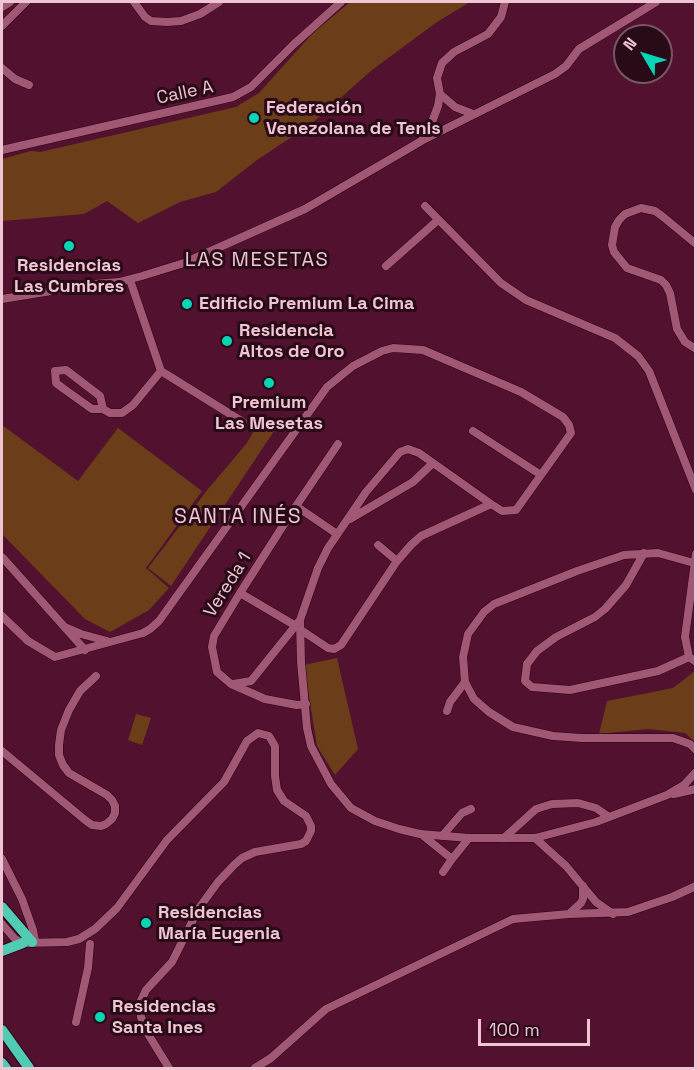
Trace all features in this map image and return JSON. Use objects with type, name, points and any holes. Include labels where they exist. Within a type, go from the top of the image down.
[{"type":"highway","points":[[2,908],[30,942],[2,951]]},
{"type":"highway","points":[[2,1030],[29,1068]]},
{"type":"highway","points":[[2,1063],[6,1068]]},
{"type":"street","points":[[2,7],[10,2]]},
{"type":"street","points":[[2,26],[26,2]]},
{"type":"street","points":[[134,2],[145,17],[151,21],[167,22],[181,21],[200,14],[219,2]]},
{"type":"street","name":"Calle A","points":[[2,150],[233,97],[251,87],[341,2]]},
{"type":"street","points":[[423,140],[434,118],[440,94],[437,78],[442,63],[454,52],[488,34],[501,17],[505,2]]},
{"type":"street","points":[[2,299],[130,279],[183,263],[305,209],[423,140],[555,74],[566,66],[579,49],[656,2]]},
{"type":"street","points":[[2,68],[15,79],[29,85]]},
{"type":"street","points":[[440,94],[455,107],[473,114]]},
{"type":"street","points":[[425,206],[492,275],[507,287],[526,300],[615,338],[638,356],[649,371],[696,490]]},
{"type":"street","points":[[696,244],[655,211],[641,208],[625,214],[619,220],[615,226],[612,245],[614,252],[627,268],[654,276],[666,285],[670,293],[677,329],[685,342],[696,349]]},
{"type":"street","points":[[386,266],[438,220]]},
{"type":"street","points":[[130,279],[161,371],[243,422]]},
{"type":"street","points":[[2,616],[28,641],[55,657],[143,633],[159,621],[327,387],[353,366],[382,351],[393,348],[423,350],[521,392],[563,417],[571,433],[516,510],[502,511],[419,453],[408,449],[400,452],[366,492],[337,534],[318,568],[299,625],[307,728],[311,746],[323,771],[351,808],[375,821],[420,834],[469,838],[535,838],[609,817],[667,795],[696,789]]},
{"type":"street","points":[[103,409],[99,396],[66,370],[55,371],[56,383],[92,409],[122,413],[133,405],[161,371]]},
{"type":"street","points":[[473,431],[541,476]]},
{"type":"street","name":"Vereda 1","points":[[231,684],[217,672],[212,647],[214,636],[338,444]]},
{"type":"street","points":[[348,519],[414,482],[433,463]]},
{"type":"street","points":[[240,593],[299,625],[328,648],[334,649],[341,645],[411,545],[421,536],[491,504]]},
{"type":"street","points":[[296,506],[337,534]]},
{"type":"street","points":[[378,545],[398,561]]},
{"type":"street","points":[[644,552],[626,585],[605,609],[595,617],[556,637],[537,651],[527,664],[525,681],[532,687],[570,690],[658,671],[692,659],[685,637],[696,554]]},
{"type":"street","points":[[694,563],[644,552],[624,555],[494,603],[484,612],[468,634],[463,657],[465,682],[474,699],[489,712],[513,727],[529,732],[598,739],[673,738],[690,744],[696,750]]},
{"type":"street","points":[[2,557],[85,650]]},
{"type":"street","points":[[231,684],[251,681],[299,625]]},
{"type":"street","points":[[64,626],[81,634],[109,641]]},
{"type":"street","points":[[2,751],[92,825],[106,824],[115,813],[112,800],[69,773],[59,755],[59,738],[69,710],[80,692],[96,676]]},
{"type":"street","points":[[447,711],[450,702],[465,682]]},
{"type":"street","points":[[231,684],[265,699],[297,705],[306,704]]},
{"type":"street","points":[[2,924],[15,939],[30,942],[67,942],[80,939],[95,929],[117,908],[167,840],[224,782],[247,741],[258,733],[268,736],[273,741],[276,753],[277,790],[284,801],[306,816],[311,831],[306,841],[301,844],[255,852],[234,865],[199,908],[172,962],[146,990],[140,1003],[141,1017],[148,1034],[169,1068]]},
{"type":"street","points":[[667,795],[684,785],[696,772]]},
{"type":"street","points":[[504,838],[536,809],[552,804],[578,802],[596,808],[609,817]]},
{"type":"street","points":[[442,836],[462,813],[471,809]]},
{"type":"street","points":[[420,834],[452,859]]},
{"type":"street","points":[[443,872],[469,838]]},
{"type":"street","points":[[535,838],[566,866],[596,902],[614,914]]},
{"type":"street","points":[[2,859],[22,899],[33,930],[30,942]]},
{"type":"street","points":[[568,914],[578,908],[581,903],[583,886]]},
{"type":"street","points":[[255,1068],[271,1058],[326,1010],[513,919],[525,916],[628,912],[696,886]]},
{"type":"street","points":[[76,1022],[88,968],[90,944]]},
{"type":"shaded area","name":"Federación Venezolana de Tenis","points":[[350,2],[470,2],[437,22],[372,70],[310,125],[257,160],[216,192],[180,202],[138,223],[107,201],[84,214],[3,221],[2,159],[236,107],[259,93],[312,34]]},
{"type":"shaded area","points":[[284,416],[171,586],[148,568],[208,489],[247,443],[257,425]]},
{"type":"shaded area","points":[[2,425],[78,481],[118,428],[202,491],[146,568],[169,588],[149,610],[110,632],[85,619],[2,534]]},
{"type":"shaded area","points":[[337,658],[358,749],[335,775],[317,746],[304,665]]},
{"type":"shaded area","points":[[695,671],[695,742],[685,733],[648,729],[599,734],[607,701],[673,688]]},
{"type":"shaded area","points":[[136,714],[151,718],[142,745],[128,740]]},
{"type":"place","name":"Federación Venezolana de Tenis","points":[[254,118]]},
{"type":"place","name":"Residencias Las Cumbres","points":[[69,246]]},
{"type":"place","name":"Edificio Premium La Cima","points":[[187,304]]},
{"type":"place","name":"Residencia Altos de Oro","points":[[227,341]]},
{"type":"place","name":"Premium Las Mesetas","points":[[269,383]]},
{"type":"place","name":"Residencias María Eugenia","points":[[146,923]]},
{"type":"place","name":"Residencias Santa Ines","points":[[100,1017]]},
{"type":"district","name":"LAS MESETAS","points":[[257,261]]},
{"type":"district","name":"SANTA INÉS","points":[[238,517]]}]
